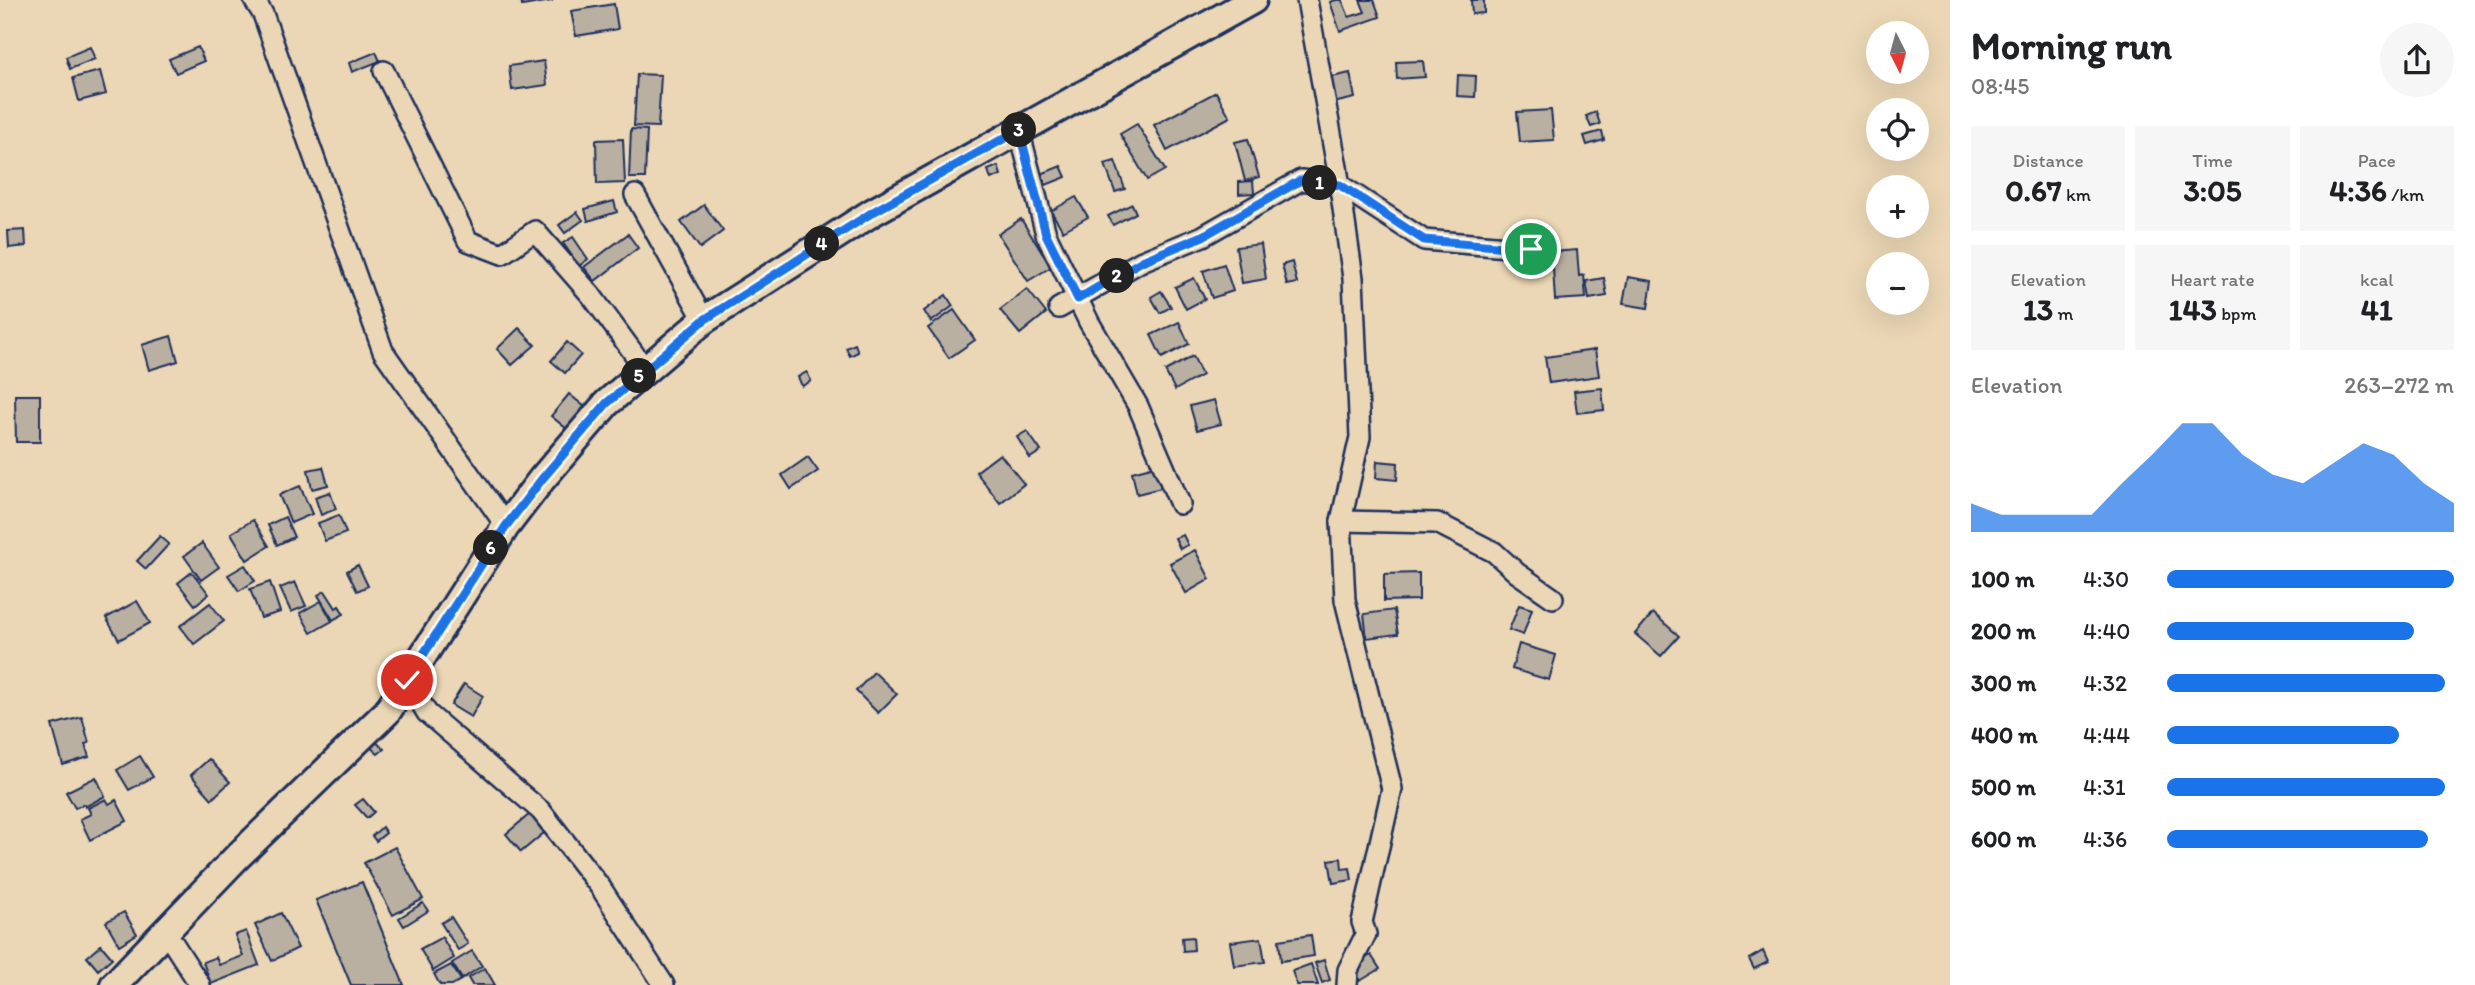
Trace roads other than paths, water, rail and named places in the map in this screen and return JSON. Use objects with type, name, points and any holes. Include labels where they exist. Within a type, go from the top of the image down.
[{"type":"main road","points":[[114,985],[236,859],[387,712],[506,526],[607,403],[704,320],[873,212],[1253,0]]},
{"type":"street","points":[[254,0],[263,14],[383,351],[506,526]]},
{"type":"street","points":[[1307,0],[1340,185],[1353,278],[1360,437],[1341,521],[1345,600],[1392,789],[1362,922],[1366,934],[1348,970],[1347,985]]},
{"type":"street","points":[[384,71],[468,241],[502,254],[535,232],[592,295],[646,370]]},
{"type":"street","points":[[1019,130],[1046,234],[1078,299],[1138,405],[1180,504]]},
{"type":"street","points":[[1059,308],[1142,261],[1203,236],[1301,180],[1340,185],[1424,240],[1531,249]]},
{"type":"street","points":[[635,195],[704,320]]},
{"type":"street","points":[[1341,521],[1437,523],[1494,552],[1517,573],[1553,598]]},
{"type":"street","points":[[407,680],[427,713],[541,811],[601,888],[664,985]]},
{"type":"street","points":[[166,932],[200,985]]}]
